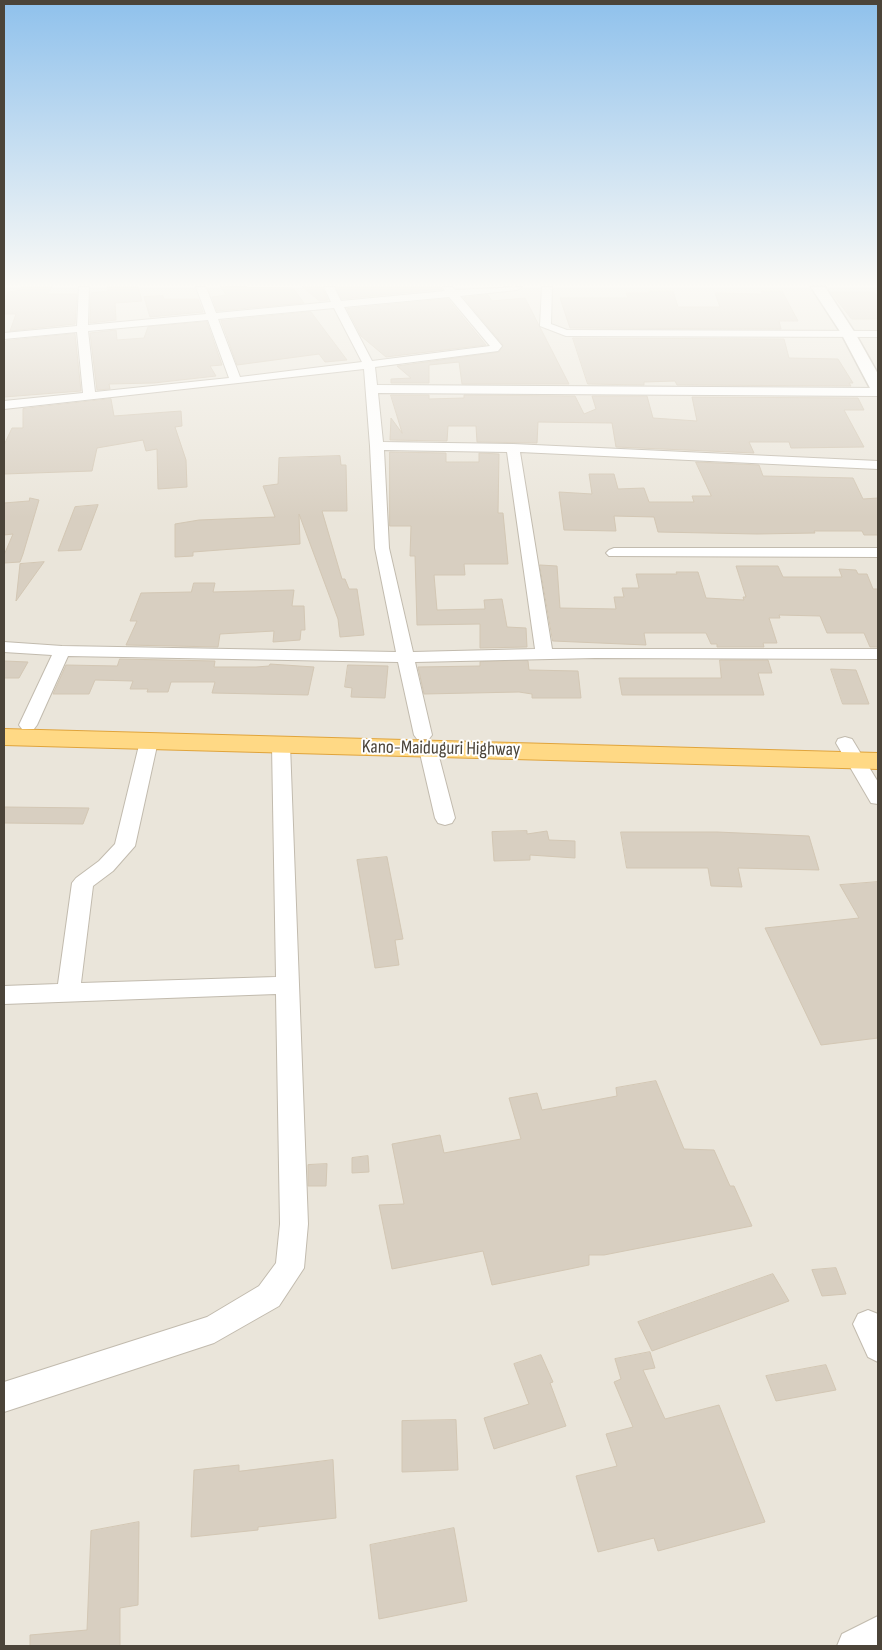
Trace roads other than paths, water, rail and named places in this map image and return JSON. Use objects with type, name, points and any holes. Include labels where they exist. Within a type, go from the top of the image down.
[{"type":"highway","name":"Kano-Maiduguri Highway","points":[[16,725],[425,742],[859,754],[878,743]]},
{"type":"highway","name":"Kano-Maiduguri Highway","points":[[4,737],[281,745],[425,742]]},
{"type":"street","points":[[86,364],[89,396]]},
{"type":"street","points":[[230,364],[236,381]]},
{"type":"street","points":[[4,406],[376,364]]},
{"type":"street","points":[[865,364],[878,388]]},
{"type":"street","points":[[369,365],[377,446],[382,548],[425,742],[445,818]]},
{"type":"street","points":[[372,389],[878,392]]},
{"type":"street","points":[[377,446],[513,448],[878,465]]},
{"type":"street","points":[[513,448],[544,654]]},
{"type":"street","points":[[614,553],[878,553]]},
{"type":"street","points":[[4,647],[62,651],[406,657],[544,654],[878,654]]},
{"type":"street","points":[[16,725],[62,651]]},
{"type":"street","points":[[68,993],[83,883],[106,866],[125,846],[149,741]]},
{"type":"street","points":[[4,1397],[214,1328],[269,1296],[290,1268],[294,1224],[281,745]]},
{"type":"street","points":[[859,754],[878,798]]},
{"type":"street","points":[[4,995],[288,985]]},
{"type":"street","points":[[854,1646],[878,1634]]}]
